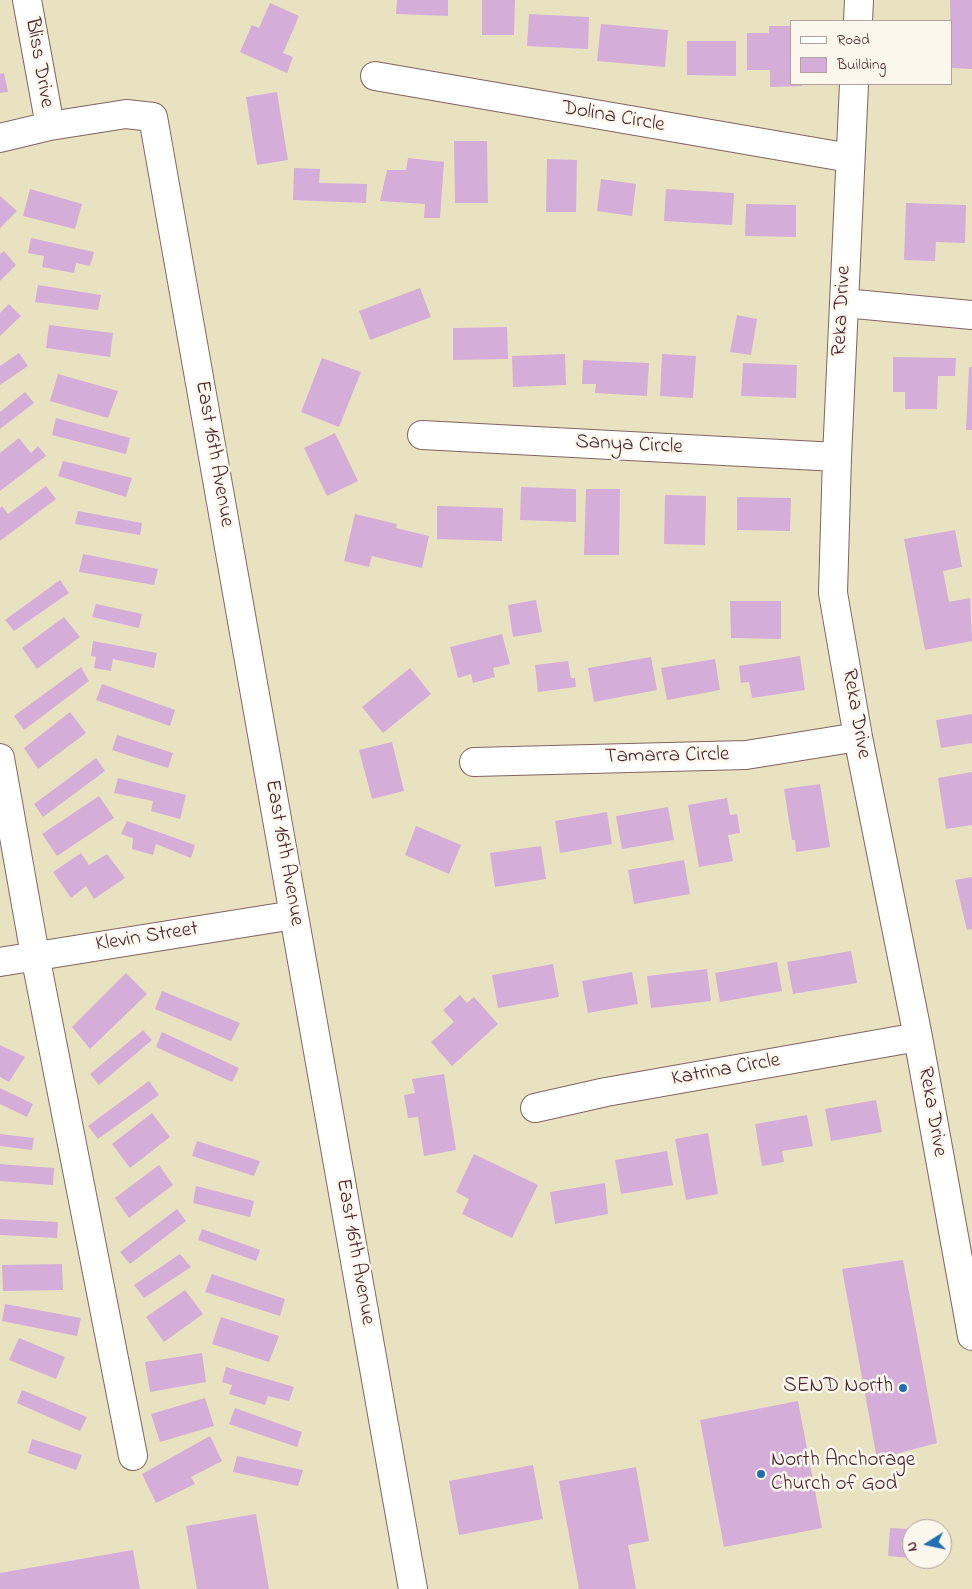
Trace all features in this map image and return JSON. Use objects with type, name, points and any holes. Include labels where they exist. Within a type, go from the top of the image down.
[{"type":"street","name":"Bliss Drive","points":[[26,0],[50,126]]},
{"type":"street","points":[[858,20],[859,0]]},
{"type":"street","name":"Dolina Circle","points":[[375,76],[850,158]]},
{"type":"street","name":"Reka Drive","points":[[854,85],[837,457],[833,593],[858,737],[918,1037],[972,1336]]},
{"type":"street","name":"East 16th Avenue","points":[[50,126],[126,114],[154,117],[413,1589]]},
{"type":"street","points":[[0,138],[50,126]]},
{"type":"street","points":[[844,303],[972,315]]},
{"type":"street","name":"Sanya Circle","points":[[422,435],[837,457]]},
{"type":"street","name":"Tamarra Circle","points":[[474,762],[746,755],[858,737]]},
{"type":"street","points":[[0,758],[35,955],[133,1456]]},
{"type":"street","name":"Klevin Street","points":[[0,962],[294,915]]},
{"type":"street","name":"Katrina Circle","points":[[535,1108],[606,1092],[918,1037]]},
{"type":"building","points":[[397,0],[448,0],[448,16],[396,14]]},
{"type":"building","points":[[482,0],[515,0],[514,35],[482,35]]},
{"type":"building","points":[[950,0],[972,0],[972,69],[952,68],[952,20],[950,20]]},
{"type":"building","points":[[270,3],[299,16],[283,53],[293,57],[287,73],[240,52],[252,25],[259,28]]},
{"type":"building","points":[[529,14],[589,17],[588,49],[527,46]]},
{"type":"building","points":[[601,24],[668,30],[665,67],[597,61]]},
{"type":"building","points":[[769,26],[790,26],[790,85],[802,86],[770,87],[770,70],[747,70],[747,33],[769,33]]},
{"type":"building","points":[[687,41],[736,41],[736,76],[687,75]]},
{"type":"building","points":[[4,73],[8,92],[0,93],[0,74]]},
{"type":"building","points":[[277,92],[288,160],[257,165],[246,97]]},
{"type":"building","points":[[454,141],[487,141],[488,203],[455,203]]},
{"type":"building","points":[[408,158],[444,162],[440,218],[424,218],[425,204],[380,201],[387,170],[406,170]]},
{"type":"building","points":[[547,159],[577,160],[576,212],[546,212]]},
{"type":"building","points":[[294,168],[320,169],[319,183],[367,184],[366,203],[293,200]]},
{"type":"building","points":[[601,179],[636,184],[632,216],[597,211]]},
{"type":"building","points":[[30,189],[82,204],[75,229],[23,216]]},
{"type":"building","points":[[666,189],[734,193],[732,225],[664,221]]},
{"type":"building","points":[[0,196],[17,211],[0,228]]},
{"type":"building","points":[[906,203],[966,205],[965,243],[936,242],[935,261],[904,260]]},
{"type":"building","points":[[746,204],[796,205],[796,237],[745,236]]},
{"type":"building","points":[[31,238],[94,252],[90,266],[76,263],[74,273],[42,267],[44,256],[28,253]]},
{"type":"building","points":[[4,251],[16,265],[0,281],[0,254]]},
{"type":"building","points":[[38,285],[101,295],[98,310],[35,302]]},
{"type":"building","points":[[420,288],[431,317],[370,340],[359,311]]},
{"type":"building","points":[[9,304],[21,316],[0,336],[0,313]]},
{"type":"building","points":[[737,315],[757,319],[751,355],[730,352]]},
{"type":"building","points":[[49,325],[113,333],[110,357],[46,348]]},
{"type":"building","points":[[507,327],[508,359],[453,360],[453,328]]},
{"type":"building","points":[[19,353],[28,366],[0,385],[0,366]]},
{"type":"building","points":[[565,354],[566,385],[513,387],[512,356]]},
{"type":"building","points":[[662,354],[696,356],[693,398],[660,396]]},
{"type":"building","points":[[893,357],[956,358],[955,376],[938,376],[937,409],[905,409],[905,392],[893,392]]},
{"type":"building","points":[[322,358],[361,372],[339,427],[301,412]]},
{"type":"building","points":[[583,360],[649,363],[647,396],[595,393],[596,384],[582,384]]},
{"type":"building","points":[[743,363],[797,365],[796,398],[741,396]]},
{"type":"building","points":[[969,367],[972,367],[972,430],[966,430]]},
{"type":"building","points":[[58,374],[118,391],[108,418],[50,401]]},
{"type":"building","points":[[25,392],[34,403],[0,429],[0,412]]},
{"type":"building","points":[[56,418],[130,438],[126,454],[52,435]]},
{"type":"building","points":[[335,433],[358,481],[327,496],[304,448]]},
{"type":"building","points":[[19,438],[31,453],[38,446],[46,456],[0,491],[0,453]]},
{"type":"building","points":[[63,461],[132,478],[126,497],[58,476]]},
{"type":"building","points":[[46,486],[56,499],[0,541],[0,508],[2,506],[8,514]]},
{"type":"building","points":[[521,487],[576,489],[576,522],[520,520]]},
{"type":"building","points":[[586,489],[620,489],[619,555],[584,555]]},
{"type":"building","points":[[665,495],[706,496],[705,545],[664,544]]},
{"type":"building","points":[[737,497],[791,498],[790,531],[737,530]]},
{"type":"building","points":[[437,506],[503,508],[502,541],[437,539]]},
{"type":"building","points":[[78,511],[142,523],[140,535],[75,524]]},
{"type":"building","points":[[355,514],[397,524],[396,528],[429,536],[422,568],[372,556],[369,567],[344,561]]},
{"type":"building","points":[[955,530],[962,567],[943,571],[949,602],[970,598],[972,641],[925,650],[904,539]]},
{"type":"building","points":[[83,554],[158,569],[154,585],[79,572]]},
{"type":"building","points":[[60,580],[69,593],[14,631],[5,620]]},
{"type":"building","points":[[536,600],[542,632],[513,637],[508,605]]},
{"type":"building","points":[[730,601],[781,601],[781,639],[731,638]]},
{"type":"building","points":[[96,604],[142,614],[139,628],[92,617]]},
{"type":"building","points":[[64,617],[80,637],[37,669],[22,648]]},
{"type":"building","points":[[502,634],[510,664],[493,668],[495,677],[473,683],[471,674],[458,678],[450,647]]},
{"type":"building","points":[[93,641],[157,653],[154,668],[113,659],[111,671],[94,668],[96,657],[91,656]]},
{"type":"building","points":[[800,656],[805,690],[752,698],[749,682],[741,683],[739,666]]},
{"type":"building","points":[[651,657],[657,690],[594,702],[588,668]]},
{"type":"building","points":[[715,659],[720,690],[667,700],[661,668]]},
{"type":"building","points":[[568,661],[571,678],[575,678],[576,687],[538,692],[535,665]]},
{"type":"building","points":[[81,667],[89,681],[24,730],[14,716]]},
{"type":"building","points":[[410,668],[431,694],[383,733],[362,707]]},
{"type":"building","points":[[102,684],[175,710],[170,726],[96,700]]},
{"type":"building","points":[[70,712],[86,733],[38,769],[24,748]]},
{"type":"building","points":[[972,714],[972,743],[941,748],[936,720]]},
{"type":"building","points":[[117,735],[173,753],[168,768],[112,750]]},
{"type":"building","points":[[392,742],[404,791],[372,799],[359,750]]},
{"type":"building","points":[[96,758],[105,771],[43,817],[34,804]]},
{"type":"building","points":[[972,772],[972,825],[946,829],[938,778]]},
{"type":"building","points":[[118,778],[186,795],[180,819],[151,811],[153,801],[114,793]]},
{"type":"building","points":[[820,784],[830,847],[796,852],[795,840],[792,840],[784,789]]},
{"type":"building","points":[[99,796],[114,818],[57,856],[42,834]]},
{"type":"building","points":[[727,798],[730,815],[737,814],[740,833],[728,835],[733,861],[699,867],[688,805]]},
{"type":"building","points":[[668,807],[674,840],[622,849],[616,816]]},
{"type":"building","points":[[607,812],[612,844],[560,853],[555,821]]},
{"type":"building","points":[[127,821],[195,845],[191,858],[156,844],[153,855],[132,849],[133,838],[121,834]]},
{"type":"building","points":[[416,826],[461,845],[449,874],[405,855]]},
{"type":"building","points":[[541,846],[546,879],[495,887],[490,853]]},
{"type":"building","points":[[81,853],[89,865],[107,854],[125,878],[94,899],[86,886],[71,898],[53,872]]},
{"type":"building","points":[[684,860],[690,894],[634,904],[628,870]]},
{"type":"building","points":[[972,877],[972,929],[967,930],[955,880]]},
{"type":"building","points":[[851,951],[857,983],[793,994],[787,962]]},
{"type":"building","points":[[777,962],[782,991],[720,1002],[715,973]]},
{"type":"building","points":[[553,964],[559,997],[498,1008],[492,975]]},
{"type":"building","points":[[707,969],[711,1001],[651,1008],[647,976]]},
{"type":"building","points":[[632,972],[638,1004],[588,1013],[582,981]]},
{"type":"building","points":[[126,973],[147,994],[90,1049],[72,1027]]},
{"type":"building","points":[[162,991],[240,1023],[231,1041],[155,1009]]},
{"type":"building","points":[[460,995],[467,1003],[474,997],[498,1024],[452,1066],[431,1042],[454,1022],[443,1010]]},
{"type":"building","points":[[143,1030],[152,1040],[99,1085],[90,1074]]},
{"type":"building","points":[[162,1032],[239,1068],[232,1082],[156,1047]]},
{"type":"building","points":[[0,1045],[25,1057],[9,1082],[0,1077]]},
{"type":"building","points":[[444,1074],[456,1150],[424,1156],[418,1117],[408,1118],[404,1095],[415,1093],[412,1079]]},
{"type":"building","points":[[149,1081],[159,1095],[98,1139],[88,1126]]},
{"type":"building","points":[[0,1088],[33,1104],[27,1117],[0,1104]]},
{"type":"building","points":[[876,1100],[882,1132],[831,1141],[825,1109]]},
{"type":"building","points":[[152,1113],[170,1137],[130,1168],[112,1144]]},
{"type":"building","points":[[807,1115],[813,1146],[782,1151],[784,1162],[762,1166],[755,1124]]},
{"type":"building","points":[[708,1133],[718,1194],[686,1200],[675,1139]]},
{"type":"building","points":[[0,1134],[34,1138],[32,1150],[0,1146]]},
{"type":"building","points":[[197,1141],[260,1161],[254,1176],[192,1156]]},
{"type":"building","points":[[667,1151],[673,1185],[621,1194],[615,1160]]},
{"type":"building","points":[[474,1154],[538,1185],[512,1238],[462,1214],[469,1199],[456,1192]]},
{"type":"building","points":[[0,1164],[54,1168],[53,1185],[0,1181]]},
{"type":"building","points":[[159,1165],[173,1185],[129,1218],[115,1198]]},
{"type":"building","points":[[605,1183],[608,1214],[555,1224],[550,1192]]},
{"type":"building","points":[[196,1186],[254,1201],[250,1217],[193,1203]]},
{"type":"building","points":[[177,1209],[186,1221],[130,1264],[120,1252]]},
{"type":"building","points":[[0,1219],[58,1222],[57,1238],[0,1235]]},
{"type":"building","points":[[202,1229],[260,1250],[256,1261],[198,1240]]},
{"type":"building","points":[[180,1254],[191,1267],[144,1298],[134,1285]]},
{"type":"building","points":[[903,1260],[937,1443],[877,1459],[842,1269]]},
{"type":"building","points":[[62,1264],[63,1290],[3,1291],[2,1265]]},
{"type":"building","points":[[212,1274],[285,1299],[280,1316],[205,1292]]},
{"type":"building","points":[[185,1290],[203,1314],[164,1342],[146,1317]]},
{"type":"building","points":[[5,1304],[81,1318],[77,1336],[2,1321]]},
{"type":"building","points":[[221,1317],[279,1336],[269,1362],[212,1344]]},
{"type":"building","points":[[19,1338],[65,1357],[56,1379],[9,1360]]},
{"type":"building","points":[[202,1353],[206,1382],[150,1392],[145,1362]]},
{"type":"building","points":[[226,1367],[294,1387],[289,1401],[268,1396],[265,1405],[229,1394],[232,1385],[222,1382]]},
{"type":"building","points":[[22,1390],[87,1417],[80,1431],[17,1403]]},
{"type":"building","points":[[205,1398],[214,1426],[160,1442],[151,1414]]},
{"type":"building","name":"North Anchorage Church of God","points":[[798,1401],[822,1528],[724,1547],[700,1420]]},
{"type":"building","points":[[235,1408],[302,1432],[297,1447],[229,1424]]},
{"type":"building","points":[[210,1436],[222,1461],[191,1477],[195,1484],[156,1503],[142,1474]]},
{"type":"building","points":[[32,1439],[82,1455],[76,1470],[28,1453]]},
{"type":"building","points":[[237,1456],[303,1470],[298,1486],[233,1472]]},
{"type":"building","points":[[533,1465],[543,1519],[459,1535],[449,1481]]},
{"type":"building","points":[[636,1467],[649,1541],[628,1545],[636,1589],[579,1589],[559,1481]]},
{"type":"building","points":[[256,1514],[269,1589],[197,1589],[186,1526]]},
{"type":"building","points":[[890,1528],[902,1529],[902,1557],[888,1556]]},
{"type":"building","points":[[133,1550],[140,1589],[0,1589],[0,1573]]},
{"type":"place","name":"SEND North","points":[[903,1388]]},
{"type":"place","name":"North Anchorage Church of God","points":[[761,1474]]}]
